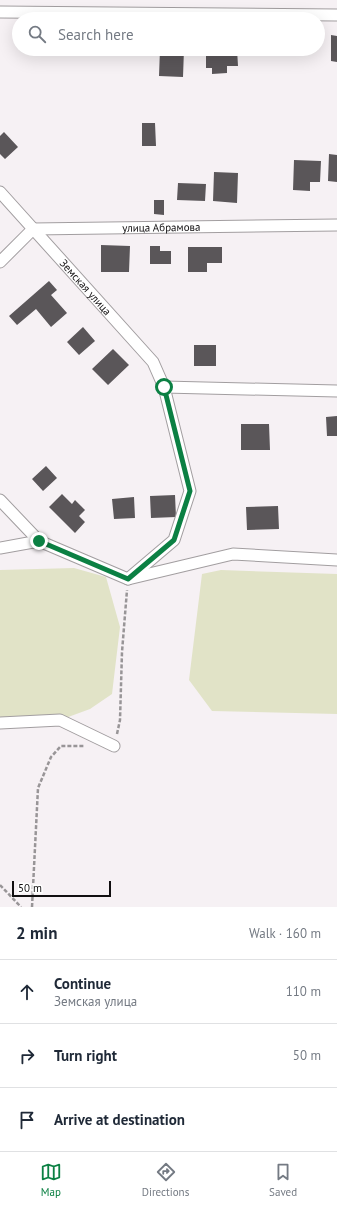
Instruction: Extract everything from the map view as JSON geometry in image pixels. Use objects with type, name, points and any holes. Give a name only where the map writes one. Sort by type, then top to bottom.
[{"type":"street","points":[[0,12],[12,12]]},
{"type":"street","points":[[325,15],[337,15]]},
{"type":"street","name":"Земская улица","points":[[0,192],[153,362],[164,387],[190,491],[174,540],[128,579]]},
{"type":"street","name":"улица Абрамова","points":[[33,229],[337,225]]},
{"type":"street","points":[[0,262],[33,229]]},
{"type":"street","points":[[164,387],[337,391]]},
{"type":"street","points":[[0,500],[39,541],[128,579],[233,554],[337,560]]},
{"type":"street","points":[[0,548],[39,541]]},
{"type":"street","points":[[0,723],[60,720],[114,746]]},
{"type":"path","points":[[0,885],[21,907]]},
{"type":"green space","points":[[74,568],[106,577],[120,627],[112,694],[90,709],[60,720],[0,723],[0,570]]},
{"type":"green space","points":[[221,570],[337,574],[337,714],[212,711],[189,680],[202,574]]},
{"type":"building","points":[[331,35],[337,36],[337,62],[331,61]]},
{"type":"building","points":[[160,56],[184,56],[183,77],[159,76]]},
{"type":"building","points":[[206,56],[237,56],[238,66],[227,66],[227,73],[212,74],[212,68],[206,68]]},
{"type":"building","points":[[142,123],[155,123],[156,146],[142,146]]},
{"type":"building","points":[[4,132],[18,147],[5,159],[0,154],[0,136]]},
{"type":"building","points":[[329,154],[337,155],[337,182],[328,181]]},
{"type":"building","points":[[294,160],[321,161],[320,182],[310,182],[310,191],[293,190]]},
{"type":"building","points":[[214,172],[238,173],[237,203],[213,201]]},
{"type":"building","points":[[178,183],[206,184],[205,201],[177,200]]},
{"type":"building","points":[[154,200],[164,200],[164,215],[154,214]]},
{"type":"building","points":[[101,245],[130,246],[129,272],[101,272]]},
{"type":"building","points":[[150,246],[160,246],[160,251],[171,251],[171,264],[150,264]]},
{"type":"building","points":[[188,247],[222,247],[222,263],[207,263],[207,272],[188,272]]},
{"type":"building","points":[[49,281],[57,290],[51,295],[67,313],[51,327],[36,309],[17,325],[9,316]]},
{"type":"building","points":[[83,327],[95,341],[79,355],[67,342]]},
{"type":"building","points":[[194,345],[216,345],[216,366],[194,366]]},
{"type":"building","points":[[113,349],[129,365],[108,385],[92,369]]},
{"type":"building","points":[[337,416],[337,436],[327,436],[326,417]]},
{"type":"building","points":[[241,424],[269,424],[270,450],[241,450]]},
{"type":"building","points":[[46,466],[57,478],[43,491],[32,479]]},
{"type":"building","points":[[62,494],[72,504],[75,500],[85,510],[79,516],[85,522],[75,533],[49,507]]},
{"type":"building","points":[[175,495],[176,517],[151,518],[150,496]]},
{"type":"building","points":[[134,497],[135,518],[114,519],[112,499]]},
{"type":"building","points":[[278,506],[279,529],[247,530],[246,507]]},
{"type":"route","points":[[39,541],[128,579],[174,540],[190,491],[164,387]]}]
